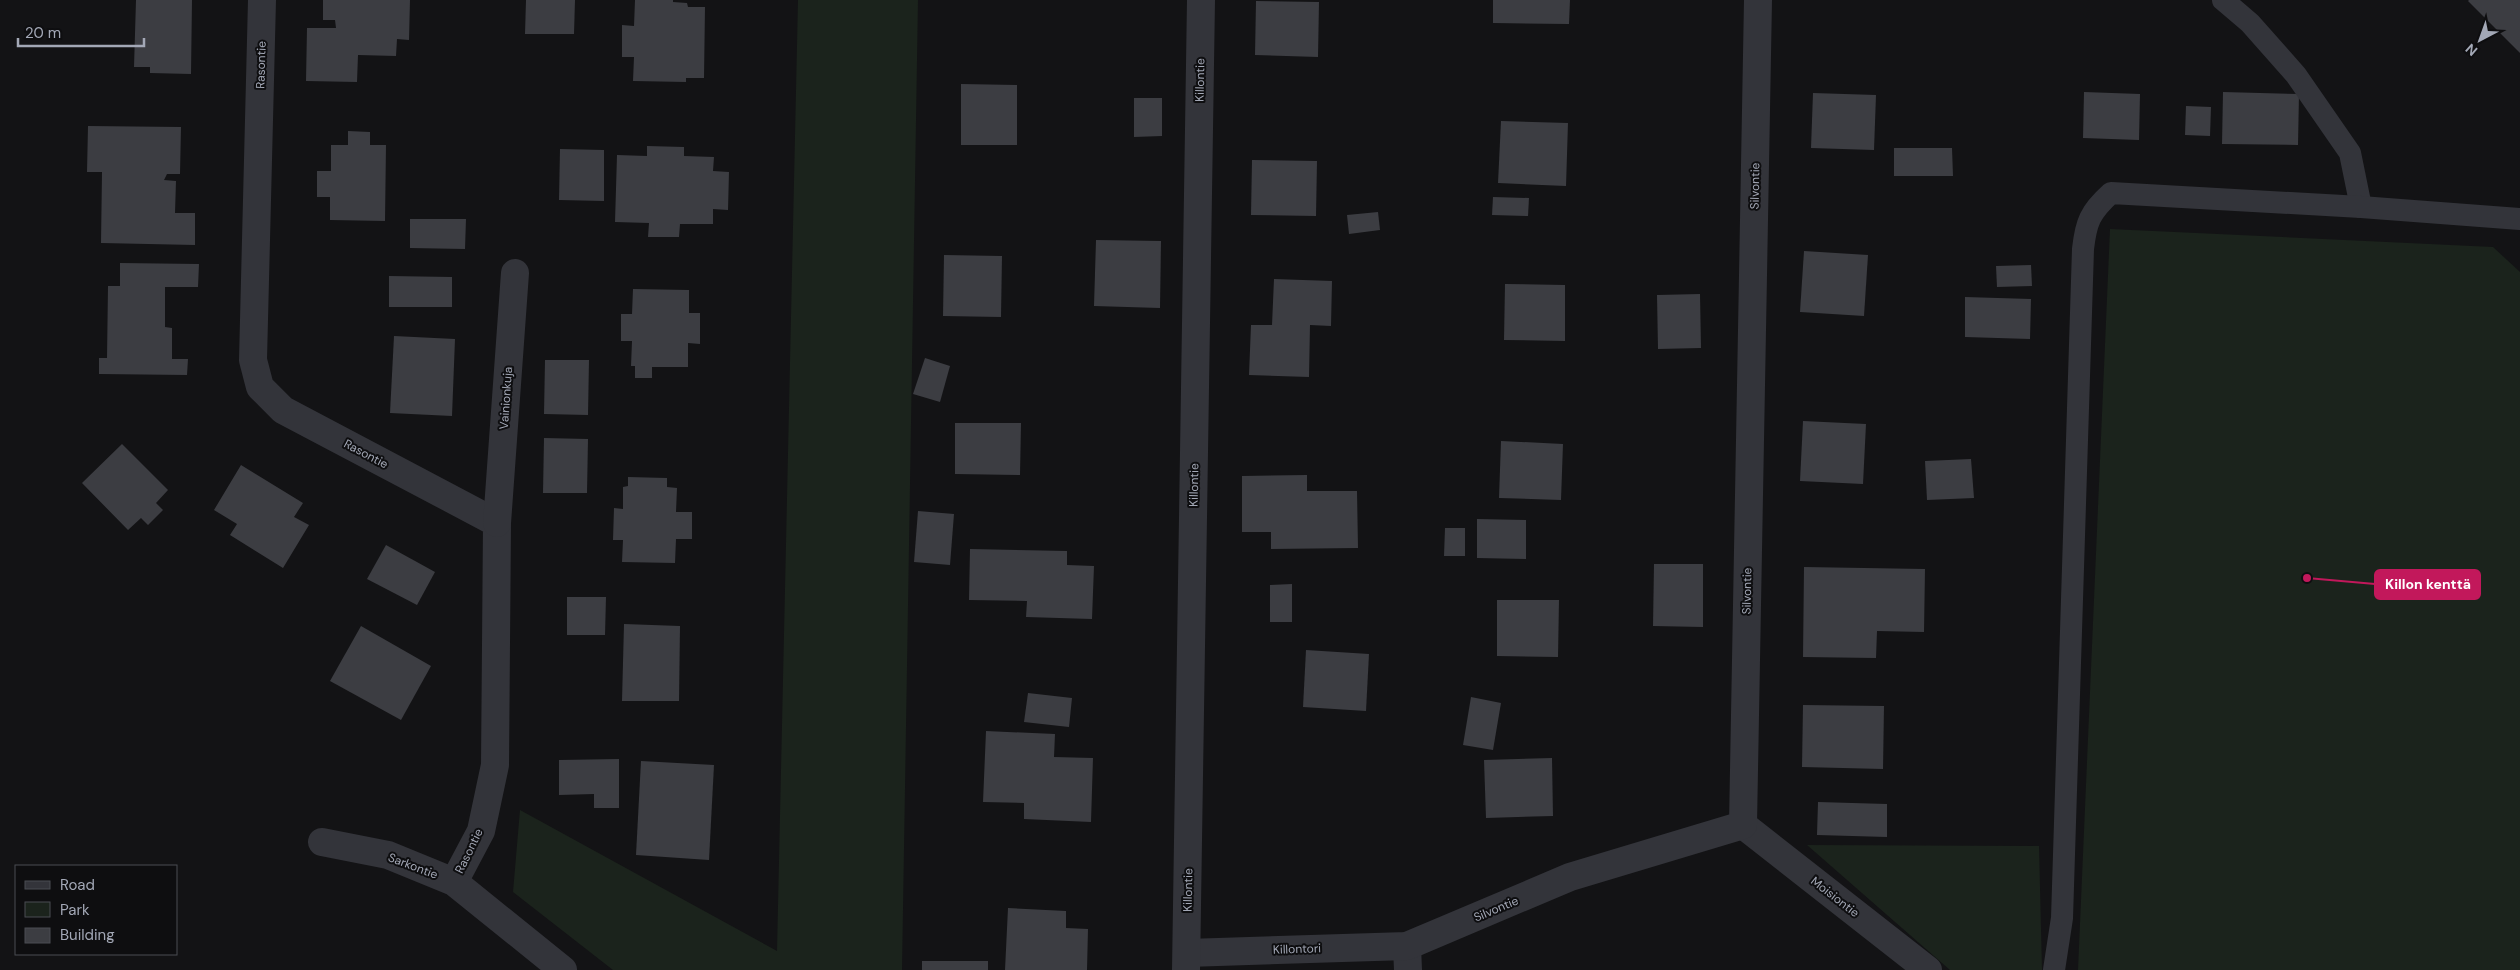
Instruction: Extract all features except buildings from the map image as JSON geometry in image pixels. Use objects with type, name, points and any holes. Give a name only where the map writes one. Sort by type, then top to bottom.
[{"type":"street","name":"Rasontie","points":[[262,0],[253,360],[260,387],[283,410],[497,524],[495,766],[481,831],[454,882]]},
{"type":"street","name":"Killontie","points":[[1186,961],[1201,0]]},
{"type":"street","name":"Silvontie","points":[[1408,958],[1570,877],[1743,825],[1758,0]]},
{"type":"street","name":"Vainionkuja","points":[[497,524],[515,273]]},
{"type":"street","name":"Moisiontie","points":[[1743,825],[1928,970]]},
{"type":"street","name":"Sarkontie","points":[[322,842],[388,855],[454,882],[562,970]]},
{"type":"street","name":"Killontori","points":[[1186,961],[1408,958]]},
{"type":"lane","points":[[2223,0],[2250,23],[2296,75],[2350,153],[2361,207]]},
{"type":"lane","points":[[2054,970],[2062,918],[2083,249],[2085,229],[2094,208],[2111,193],[2361,207],[2520,219]]},
{"type":"green space","points":[[798,0],[918,0],[902,970],[613,970],[513,892],[520,810],[777,951]]},
{"type":"green space","points":[[2110,229],[2493,247],[2520,272],[2520,970],[2078,970]]},
{"type":"green space","points":[[1807,845],[2039,846],[2042,970],[1950,970]]},
{"type":"place","name":"Killon kenttä","points":[[2307,578]]}]
